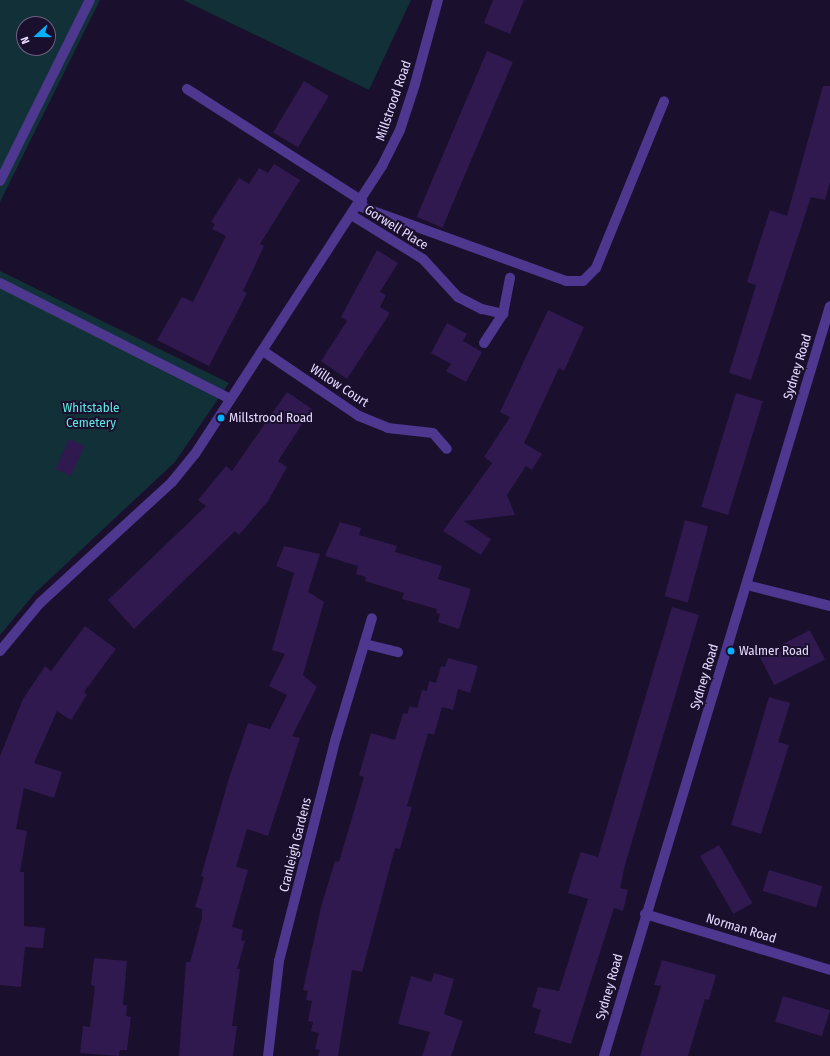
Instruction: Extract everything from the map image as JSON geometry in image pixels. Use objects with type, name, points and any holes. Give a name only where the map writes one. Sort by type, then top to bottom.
[{"type":"street","points":[[0,181],[90,0]]},
{"type":"street","name":"Millstrood Road","points":[[0,651],[40,602],[172,482],[263,352],[361,204],[400,130],[438,0]]},
{"type":"street","points":[[187,89],[361,204],[566,281],[583,280],[596,268],[664,101]]},
{"type":"street","name":"Gorwell Place","points":[[353,216],[423,259],[458,297],[482,309],[503,314]]},
{"type":"street","points":[[484,343],[503,314],[510,278]]},
{"type":"street","points":[[0,283],[231,399]]},
{"type":"street","name":"Sydney Road","points":[[604,1056],[645,914],[747,585],[830,306]]},
{"type":"street","name":"Willow Court","points":[[263,352],[359,416],[388,428],[433,433],[447,450]]},
{"type":"street","points":[[747,585],[830,606]]},
{"type":"street","name":"Cranleigh Gardens","points":[[268,1056],[279,961],[336,738],[372,618]]},
{"type":"street","points":[[365,644],[398,652]]},
{"type":"street","name":"Norman Road","points":[[645,914],[830,970]]},
{"type":"green space","points":[[0,0],[100,0],[0,202]]},
{"type":"green space","points":[[183,0],[411,0],[369,90]]},
{"type":"green space","name":"Whitstable Cemetery","points":[[0,271],[229,383],[175,462],[35,593],[0,635]]},
{"type":"building","points":[[493,0],[524,0],[510,34],[484,23]]},
{"type":"building","points":[[487,51],[513,62],[442,228],[417,217]]},
{"type":"building","points":[[304,81],[329,96],[298,147],[273,132]]},
{"type":"building","points":[[823,86],[830,86],[830,182],[825,200],[811,197],[751,380],[729,373],[756,285],[747,282],[770,210],[787,216]]},
{"type":"building","points":[[274,164],[300,180],[260,244],[264,246],[243,291],[247,293],[209,366],[157,340],[182,297],[193,302],[226,236],[212,229],[215,224],[211,222],[239,178],[249,184],[259,168],[268,173]]},
{"type":"building","points":[[377,250],[398,263],[380,292],[386,295],[380,307],[390,313],[347,379],[321,361],[347,321],[341,317]]},
{"type":"building","points":[[548,310],[584,327],[564,371],[559,368],[524,443],[542,454],[532,470],[526,466],[507,495],[515,515],[464,521],[491,539],[481,555],[443,531],[492,463],[484,457],[510,417],[500,412]]},
{"type":"building","points":[[447,323],[467,334],[463,341],[482,352],[466,382],[446,371],[451,364],[431,353]]},
{"type":"building","points":[[287,392],[312,409],[278,461],[287,467],[268,501],[239,535],[235,531],[134,629],[108,600],[206,506],[198,500],[226,466],[232,471]]},
{"type":"building","points":[[736,393],[763,401],[728,515],[701,507]]},
{"type":"building","points":[[69,439],[85,446],[71,476],[56,469]]},
{"type":"building","points":[[685,520],[708,526],[688,603],[665,596]]},
{"type":"building","points":[[340,522],[361,528],[359,535],[397,546],[395,552],[442,566],[438,579],[471,589],[459,629],[438,622],[440,614],[436,613],[437,609],[402,599],[404,593],[365,581],[366,577],[356,574],[358,566],[325,556]]},
{"type":"building","points":[[284,546],[320,554],[308,592],[324,602],[303,675],[317,687],[292,736],[300,738],[268,836],[247,829],[236,867],[248,870],[232,927],[243,930],[241,940],[245,941],[237,969],[240,969],[232,1026],[237,1026],[233,1056],[179,1056],[186,962],[190,962],[202,918],[202,909],[195,907],[204,877],[201,876],[229,778],[248,723],[270,729],[287,695],[269,686],[285,654],[272,650],[294,573],[276,566]]},
{"type":"building","points":[[672,607],[699,615],[625,865],[620,888],[628,890],[623,911],[614,908],[571,1044],[534,1033],[541,1010],[532,1007],[538,987],[559,991],[588,899],[568,893],[573,875],[581,852],[598,857]]},
{"type":"building","points":[[85,626],[116,649],[84,692],[87,695],[71,720],[57,711],[34,763],[62,772],[54,798],[24,788],[16,829],[27,831],[20,872],[24,872],[24,926],[45,928],[43,948],[25,947],[21,987],[0,985],[0,756],[23,699],[45,666],[51,671]]},
{"type":"building","points":[[810,630],[825,659],[774,685],[759,656]]},
{"type":"building","points":[[448,658],[478,666],[470,693],[458,689],[453,710],[442,707],[434,735],[428,733],[407,806],[412,807],[400,849],[395,848],[362,972],[352,970],[338,1056],[318,1056],[320,1050],[315,1049],[319,1033],[311,1031],[313,1022],[308,1021],[312,1001],[306,1000],[308,991],[303,990],[321,907],[335,861],[339,862],[364,777],[359,775],[371,733],[395,740],[403,713],[407,714],[410,706],[417,708],[422,690],[427,691],[429,681],[436,683],[441,666],[445,667]]},
{"type":"building","points":[[769,697],[790,703],[778,742],[789,745],[761,834],[731,825]]},
{"type":"building","points":[[719,845],[752,903],[733,914],[700,856]]},
{"type":"building","points":[[769,870],[823,886],[816,907],[763,891]]},
{"type":"building","points":[[94,958],[127,961],[123,1005],[127,1005],[126,1016],[131,1017],[127,1050],[120,1050],[119,1056],[80,1053],[83,1026],[90,1027],[95,986],[91,985]]},
{"type":"building","points":[[662,960],[716,975],[709,1000],[705,999],[688,1056],[640,1056],[661,986],[654,985]]},
{"type":"building","points":[[434,973],[454,979],[444,1014],[463,1021],[451,1056],[422,1056],[430,1032],[398,1024],[411,976],[431,982]]},
{"type":"building","points":[[783,996],[830,1010],[822,1036],[775,1022]]},
{"type":"place","name":"Millstrood Road","points":[[221,418]]},
{"type":"place","name":"Walmer Road","points":[[731,651]]}]
